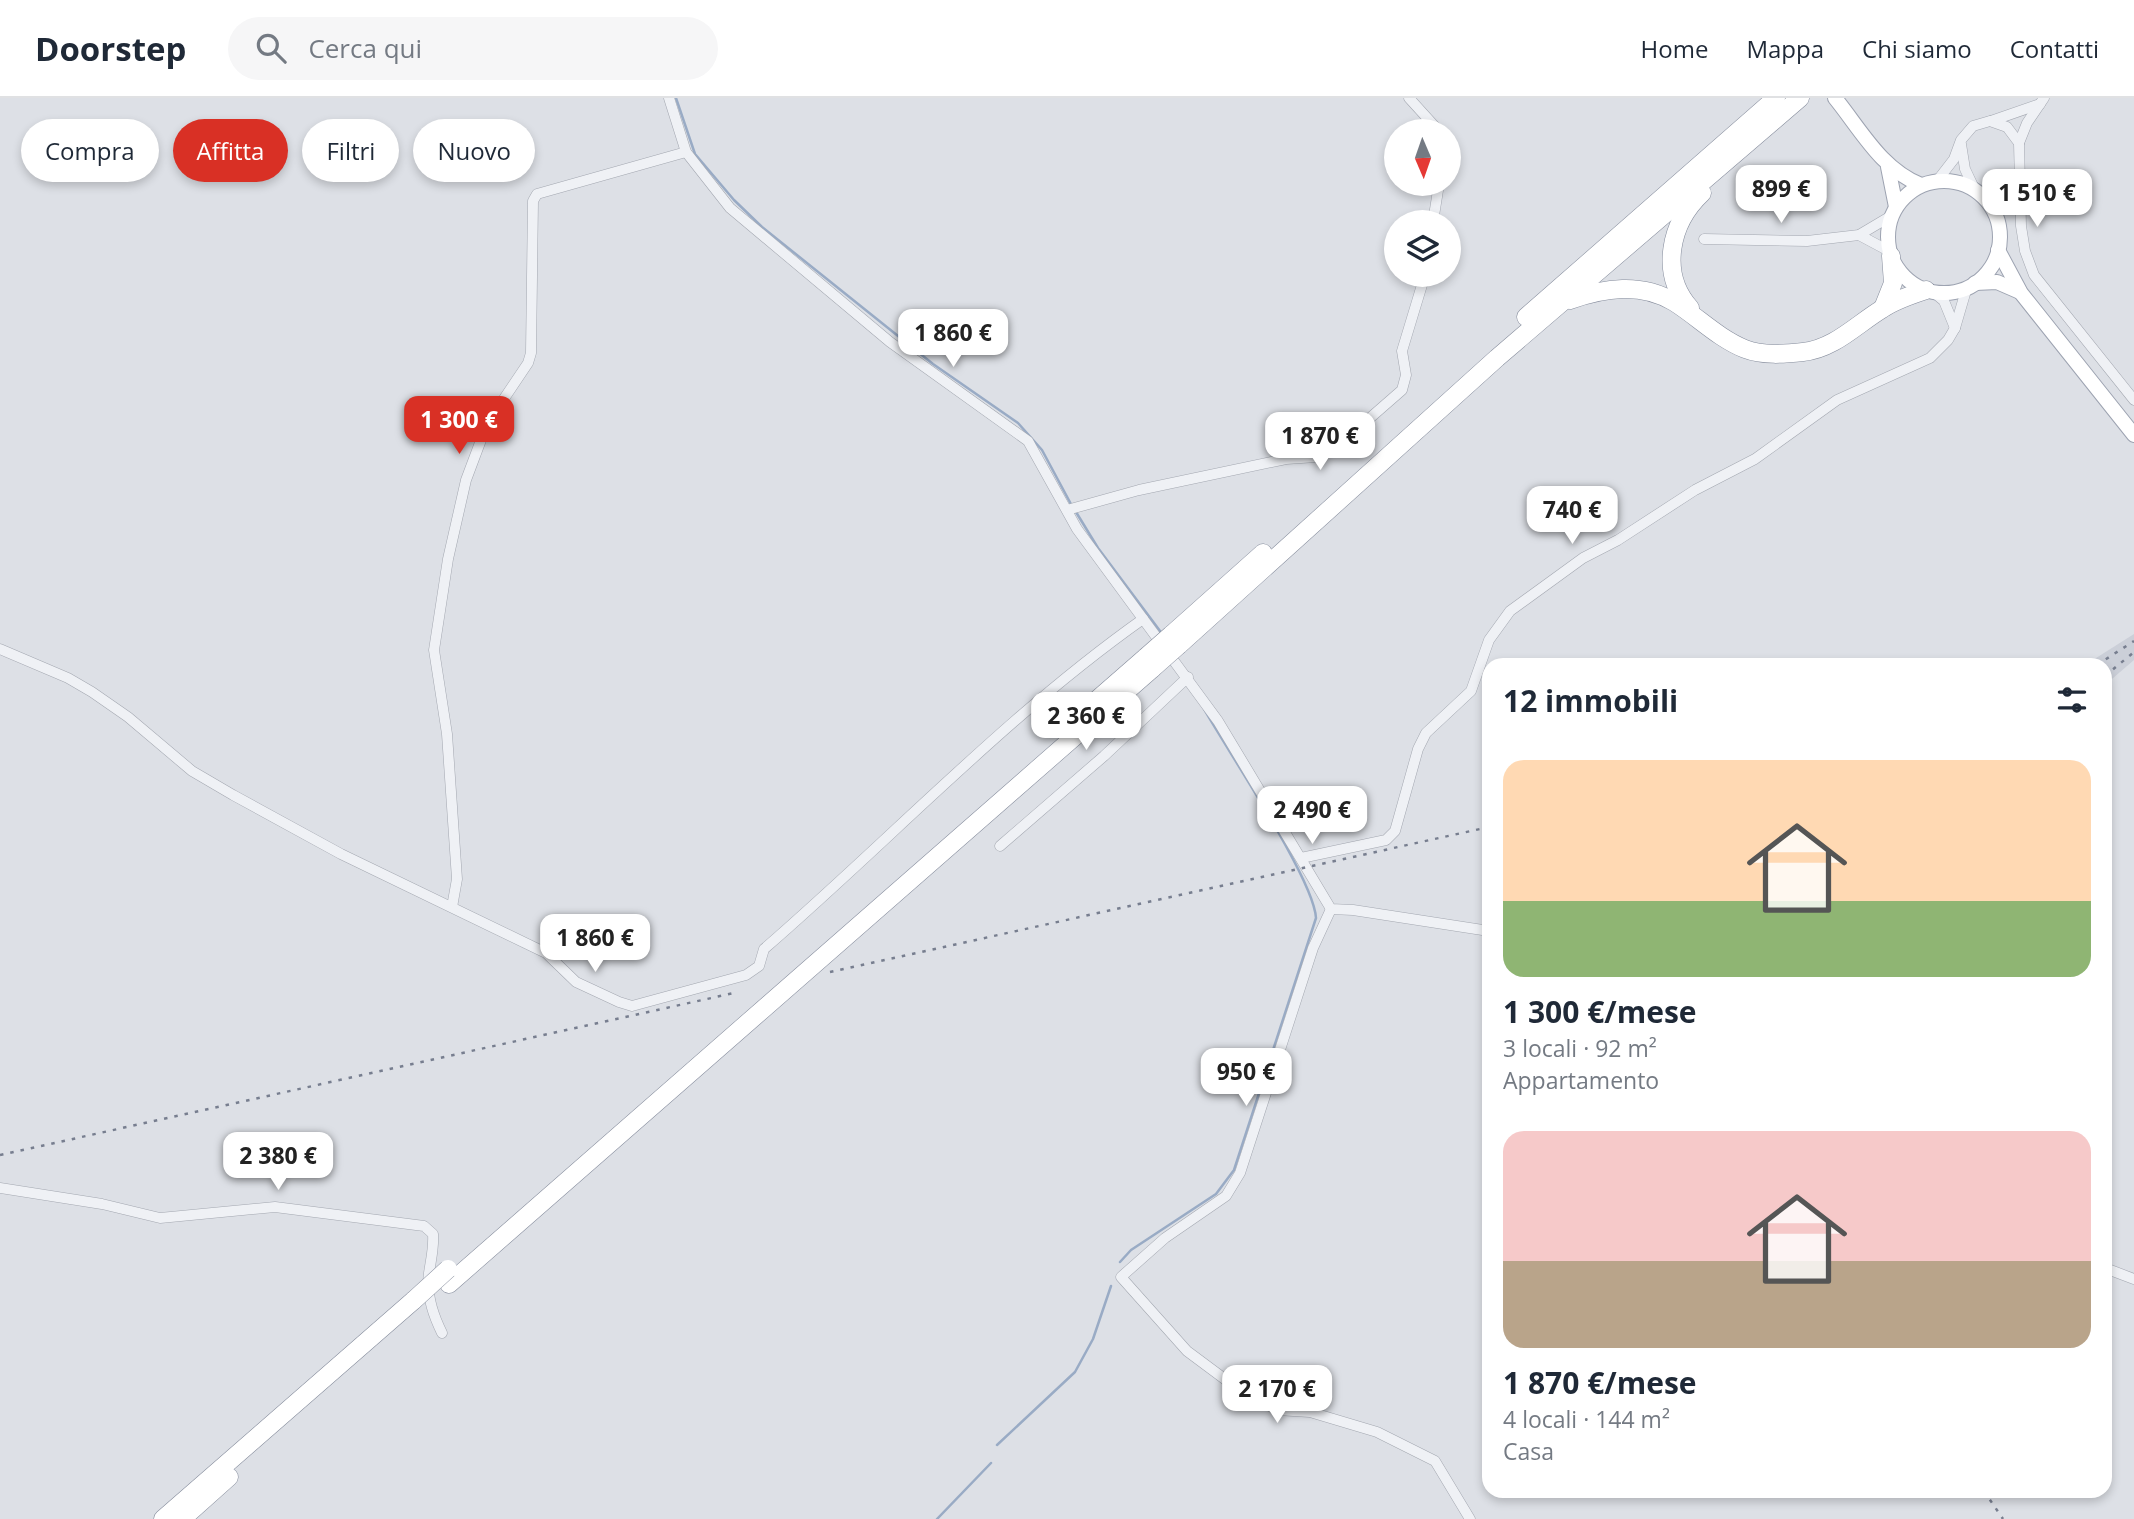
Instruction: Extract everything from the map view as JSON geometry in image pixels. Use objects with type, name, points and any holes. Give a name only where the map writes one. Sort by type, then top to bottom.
[{"type":"highway","points":[[1175,640],[1580,269],[1776,98]]},
{"type":"highway","points":[[182,1519],[449,1277],[1560,303],[1800,98]]},
{"type":"highway","points":[[1704,324],[1682,300],[1673,276],[1673,241],[1676,229],[1690,205],[1722,175],[1743,146]]},
{"type":"highway","points":[[1883,308],[1893,283],[1890,253]]},
{"type":"highway","points":[[1560,303],[1606,289],[1631,288],[1673,301],[1747,350],[1772,354],[1807,352],[1832,344],[1883,308],[1929,291]]},
{"type":"highway","points":[[163,1519],[415,1307]]},
{"type":"main road","points":[[1835,98],[1888,166],[1901,177],[1921,185]]},
{"type":"main road","points":[[1888,166],[1894,212]]},
{"type":"main road","points":[[1971,285],[1993,263],[1998,250],[1998,223],[1985,199],[1963,184],[1937,181],[1921,185],[1906,194],[1894,212],[1887,240],[1890,253],[1901,273],[1929,291],[1947,292],[1971,285],[1997,282],[2021,293]]},
{"type":"main road","points":[[1998,250],[2006,270],[2021,293],[2134,435]]},
{"type":"street","points":[[669,98],[686,152],[730,208],[890,342],[1028,440],[1077,529],[1188,677],[1331,909]]},
{"type":"street","points":[[1409,98],[1428,119]]},
{"type":"street","points":[[1937,181],[1954,159],[1961,140],[1973,125],[2042,101]]},
{"type":"street","points":[[2042,101],[2019,143],[2021,226],[2025,251],[2034,275],[2134,400]]},
{"type":"street","points":[[1990,121],[2007,127],[2019,143]]},
{"type":"street","points":[[1961,140],[1965,169],[1975,190]]},
{"type":"street","points":[[452,907],[457,879],[447,734],[434,650],[448,559],[466,481],[487,424],[528,363],[531,353],[533,201],[537,194],[686,152]]},
{"type":"street","points":[[1704,239],[1807,241],[1859,235],[1894,212]]},
{"type":"street","points":[[1859,235],[1890,253]]},
{"type":"street","points":[[1483,658],[1497,625],[1517,605],[1583,558],[1618,540],[1695,490],[1755,459],[1837,400],[1930,358],[1948,340],[1955,328],[1971,285]]},
{"type":"street","points":[[1067,510],[1078,505],[1286,458],[1316,457],[1339,445],[1402,390],[1406,374],[1402,351],[1421,287]]},
{"type":"street","points":[[1929,291],[1944,301],[1955,328]]},
{"type":"street","points":[[0,649],[68,678],[92,692],[128,717],[192,771],[233,795],[341,854],[546,953],[576,982],[632,1006],[747,975],[759,966],[764,949],[926,801],[1041,699],[1143,619]]},
{"type":"street","points":[[1301,858],[1386,840],[1395,831],[1418,749],[1426,733],[1471,691],[1482,660]]},
{"type":"street","points":[[1000,846],[1104,756],[1188,677]]},
{"type":"street","points":[[1331,909],[1482,930]]},
{"type":"street","points":[[1331,909],[1313,948],[1240,1173],[1226,1196],[1165,1238],[1121,1277],[1187,1351],[1238,1390],[1277,1410],[1310,1412],[1377,1432],[1434,1461],[1470,1519]]},
{"type":"street","points":[[0,1188],[102,1204],[160,1218],[275,1207],[424,1226],[433,1234],[434,1250],[428,1275],[432,1313],[442,1333]]},
{"type":"street","points":[[2112,1271],[2134,1279]]},
{"type":"shaded area","points":[[2134,634],[2134,660],[2112,679],[2112,658],[2096,658]]},
{"type":"waterway","points":[[676,98],[695,154],[734,200],[762,227],[933,364],[1018,423],[1042,450],[1072,506]]},
{"type":"waterway","points":[[1076,512],[1098,548],[1163,635]]},
{"type":"waterway","points":[[1120,1262],[1131,1250],[1216,1194],[1234,1170],[1316,918],[1312,900],[1286,846],[1204,709]]},
{"type":"waterway","points":[[997,1445],[1075,1372],[1093,1339],[1111,1286]]},
{"type":"waterway","points":[[937,1519],[991,1463]]},
{"type":"railway","points":[[2108,658],[2134,641]]},
{"type":"railway","points":[[2112,670],[2134,652]]},
{"type":"railway","points":[[830,972],[1482,829]]},
{"type":"railway","points":[[0,1155],[734,993]]},
{"type":"railway","points":[[1989,1498],[2003,1519]]}]
